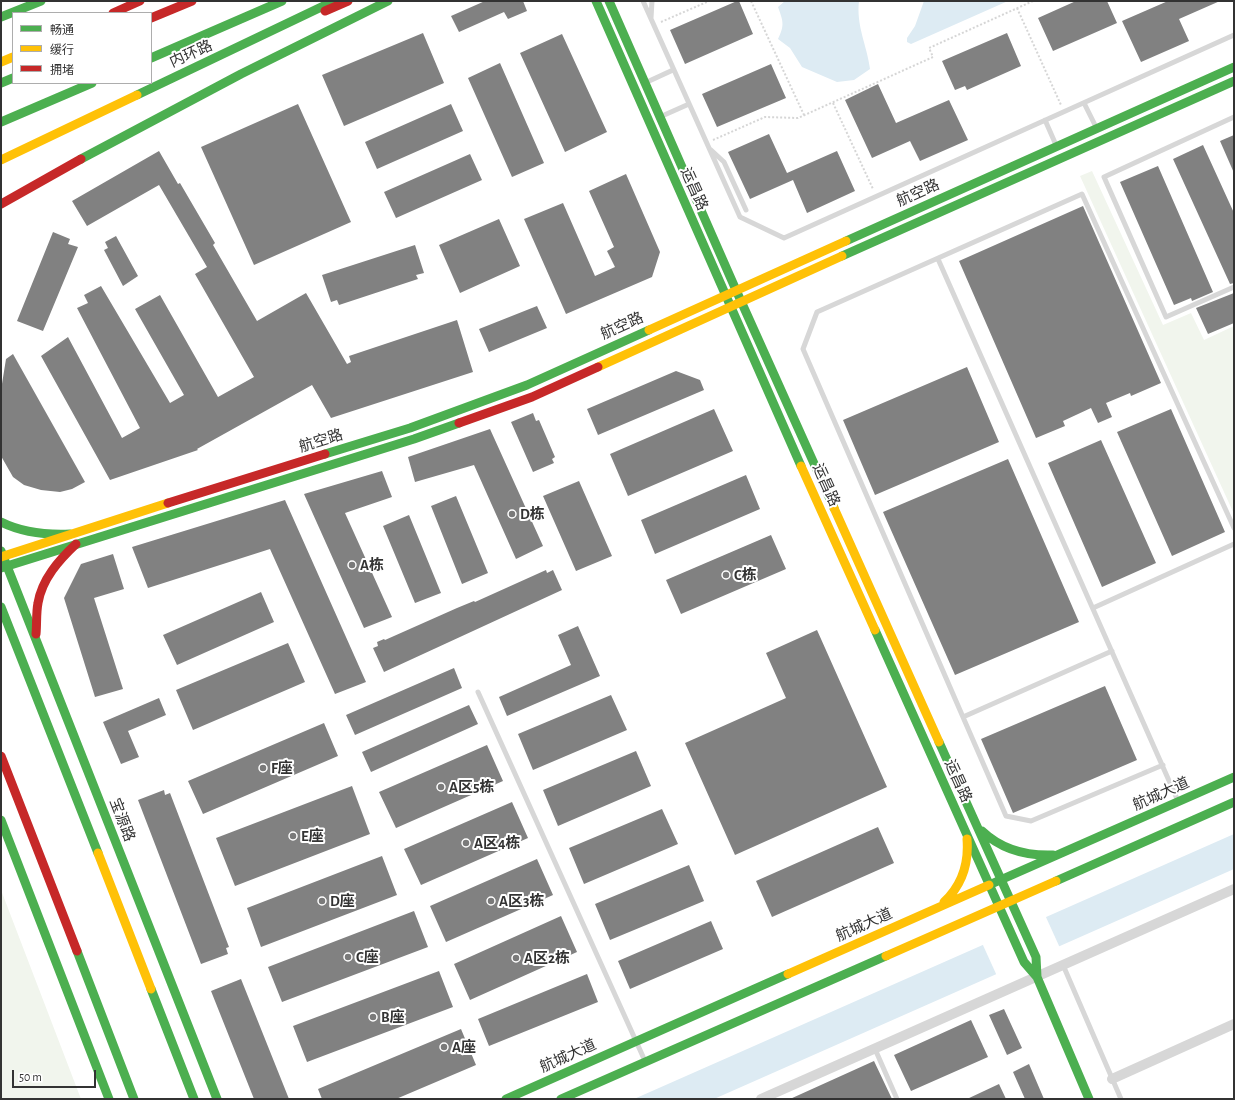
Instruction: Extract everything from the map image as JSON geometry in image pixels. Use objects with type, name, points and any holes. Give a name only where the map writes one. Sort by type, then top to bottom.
[{"type":"main road","points":[[1,16],[41,1]]},
{"type":"main road","points":[[115,12],[140,1]]},
{"type":"main road","points":[[152,18],[192,1]]},
{"type":"main road","points":[[152,58],[282,1]]},
{"type":"main road","points":[[1,160],[334,1]]},
{"type":"main road","name":"内环路","points":[[1,152],[348,1]]},
{"type":"main road","points":[[1,204],[233,77],[388,1]]},
{"type":"main road","name":"运昌路","points":[[596,1],[725,295],[1024,962],[1037,977],[1090,1099]]},
{"type":"main road","name":"运昌路","points":[[609,1],[646,82],[736,290],[1036,957],[1037,977]]},
{"type":"main road","points":[[1,62],[12,57]]},
{"type":"main road","name":"航空路","points":[[2,555],[410,428],[527,385],[1234,66]]},
{"type":"main road","points":[[1,83],[12,78]]},
{"type":"main road","name":"航空路","points":[[4,567],[414,439],[532,397],[730,306],[1234,81]]},
{"type":"main road","points":[[1,122],[90,84]]},
{"type":"main road","points":[[1,213],[43,180]]},
{"type":"main road","points":[[1,522],[19,530],[34,533],[51,535],[70,534]]},
{"type":"main road","points":[[36,640],[38,602],[44,584],[51,570],[76,544]]},
{"type":"main road","name":"宝源路","points":[[2,555],[4,567],[36,640],[217,1099]]},
{"type":"main road","points":[[1,607],[194,1099]]},
{"type":"main road","points":[[1,756],[134,1099]]},
{"type":"main road","name":"航城大道","points":[[506,1099],[1234,777]]},
{"type":"main road","points":[[561,1099],[1234,802]]},
{"type":"main road","points":[[1,820],[109,1099]]},
{"type":"main road","points":[[978,827],[987,837],[999,845],[1011,850],[1044,856],[1060,854]]},
{"type":"main road","points":[[938,908],[951,896],[960,883],[965,869],[967,842],[965,829]]},
{"type":"street","points":[[760,1099],[1234,889]]},
{"type":"street","points":[[1112,1079],[1234,1024]]},
{"type":"lane","points":[[643,1],[740,217],[784,238],[1234,35]]},
{"type":"lane","points":[[651,19],[652,1]]},
{"type":"lane","points":[[634,87],[673,70]]},
{"type":"lane","points":[[1084,103],[1096,128]]},
{"type":"lane","points":[[650,122],[689,104]]},
{"type":"lane","points":[[1234,118],[1104,177],[1166,317],[1234,287]]},
{"type":"lane","points":[[1045,120],[1056,146]]},
{"type":"lane","points":[[707,145],[724,162],[746,210]]},
{"type":"lane","points":[[1163,765],[1031,822],[1006,816],[802,349],[817,312],[1082,194],[1234,528]]},
{"type":"lane","points":[[938,259],[1179,802]]},
{"type":"lane","points":[[1093,608],[1234,544]]},
{"type":"lane","points":[[963,717],[1112,651]]},
{"type":"lane","points":[[478,692],[645,1062]]},
{"type":"lane","points":[[1063,965],[1121,1099]]},
{"type":"lane","points":[[875,1049],[897,1099]]},
{"type":"path","points":[[654,26],[710,1]]},
{"type":"path","points":[[751,1],[804,115]]},
{"type":"path","points":[[707,145],[764,117],[798,118],[833,103],[933,57],[929,48],[1033,1]]},
{"type":"path","points":[[1017,8],[1064,112]]},
{"type":"path","points":[[833,103],[876,196]]},
{"type":"shaded area","points":[[785,1],[859,1],[858,10],[860,27],[870,69],[854,80],[837,82],[802,67],[790,48],[778,39],[782,30],[782,23],[778,7]]},
{"type":"shaded area","points":[[924,1],[1008,1],[911,44],[907,42],[907,38],[915,26]]},
{"type":"shaded area","points":[[1092,171],[1163,325],[1191,313],[1204,340],[1234,326],[1234,514],[1080,176]]},
{"type":"shaded area","points":[[1234,834],[1234,869],[714,1099],[634,1099]]},
{"type":"shaded area","points":[[1,890],[81,1099],[1,1099]]},
{"type":"pier","points":[[1045,915],[1060,948],[997,976],[982,943]]},
{"type":"building","points":[[485,1],[523,1],[527,11],[508,19],[504,12],[459,32],[451,16]]},
{"type":"building","points":[[739,1],[753,34],[685,64],[670,30]]},
{"type":"building","points":[[1076,1],[1107,1],[1117,23],[1053,51],[1038,18]]},
{"type":"building","points":[[1168,1],[1220,1],[1179,19],[1189,41],[1141,62],[1122,21]]},
{"type":"building","points":[[423,33],[444,83],[344,126],[322,75]]},
{"type":"building","points":[[1007,33],[1021,66],[967,90],[965,86],[955,90],[942,61]]},
{"type":"building","points":[[562,34],[607,132],[565,152],[520,53]]},
{"type":"building","points":[[500,63],[544,163],[512,177],[468,78]]},
{"type":"building","points":[[771,64],[786,98],[717,127],[702,94]]},
{"type":"building","points":[[878,84],[896,123],[949,100],[968,140],[920,161],[910,141],[872,158],[845,100]]},
{"type":"building","points":[[298,104],[351,222],[254,265],[201,147]]},
{"type":"building","points":[[451,104],[463,131],[377,169],[365,142]]},
{"type":"building","points":[[769,134],[787,173],[837,151],[855,191],[807,213],[793,180],[750,199],[728,152]]},
{"type":"building","points":[[1234,135],[1234,173],[1220,141]]},
{"type":"building","points":[[1203,145],[1234,213],[1234,283],[1230,284],[1173,159]]},
{"type":"building","points":[[159,151],[178,184],[180,183],[215,243],[213,245],[257,321],[306,293],[347,364],[351,362],[349,356],[457,320],[473,372],[331,418],[312,385],[197,449],[198,450],[110,480],[41,356],[68,337],[122,438],[140,428],[77,308],[88,303],[84,295],[101,286],[170,403],[184,395],[135,309],[160,295],[218,397],[254,377],[195,274],[207,267],[159,185],[87,226],[72,201]]},
{"type":"building","points":[[470,154],[482,180],[396,218],[384,192]]},
{"type":"building","points":[[1158,166],[1213,292],[1192,301],[1191,298],[1174,305],[1120,182]]},
{"type":"building","points":[[626,174],[660,252],[652,277],[566,314],[524,219],[563,203],[595,276],[615,267],[607,251],[614,247],[589,191]]},
{"type":"building","points":[[1083,206],[1161,383],[1131,396],[1130,393],[1106,403],[1112,417],[1098,423],[1091,408],[1063,421],[1065,426],[1036,438],[959,261]]},
{"type":"building","points":[[499,219],[520,266],[460,293],[439,245]]},
{"type":"building","points":[[53,232],[70,239],[68,244],[78,247],[43,331],[17,321]]},
{"type":"building","points":[[116,236],[138,276],[123,286],[104,250],[108,248],[105,242]]},
{"type":"building","points":[[415,245],[424,273],[416,275],[418,279],[339,305],[337,300],[331,302],[322,275]]},
{"type":"building","points":[[1234,293],[1234,323],[1208,334],[1196,308]]},
{"type":"building","points":[[537,306],[547,328],[489,352],[479,329]]},
{"type":"building","points":[[13,354],[85,482],[72,489],[60,492],[41,490],[24,485],[13,477],[1,456],[1,390],[6,359]]},
{"type":"building","points":[[967,367],[999,442],[875,495],[843,420]]},
{"type":"building","points":[[676,371],[700,380],[704,390],[598,435],[587,409]]},
{"type":"building","points":[[714,409],[733,451],[628,496],[610,454]]},
{"type":"building","points":[[1171,409],[1225,532],[1172,556],[1117,432]]},
{"type":"building","points":[[533,413],[536,421],[539,420],[555,457],[552,459],[554,463],[533,472],[511,422]]},
{"type":"building","name":"D栋","points":[[490,429],[543,546],[516,559],[474,465],[415,482],[408,457]]},
{"type":"building","points":[[1101,440],[1156,563],[1102,587],[1048,463]]},
{"type":"building","points":[[1008,459],[1079,622],[955,675],[883,512]]},
{"type":"building","name":"A栋","points":[[382,471],[392,497],[345,513],[392,617],[364,628],[304,494]]},
{"type":"building","points":[[746,475],[760,509],[655,554],[641,520]]},
{"type":"building","name":"D栋","points":[[579,481],[612,556],[576,571],[543,496]]},
{"type":"building","points":[[456,496],[488,573],[462,584],[431,506]]},
{"type":"building","points":[[285,500],[366,682],[335,694],[270,549],[148,588],[132,547]]},
{"type":"building","points":[[409,515],[441,593],[415,603],[383,526]]},
{"type":"building","name":"C栋","points":[[771,535],[786,569],[681,614],[666,580]]},
{"type":"building","points":[[113,554],[124,589],[94,598],[123,689],[95,697],[64,598],[81,564]]},
{"type":"building","points":[[546,570],[547,573],[553,570],[562,590],[384,672],[373,648],[378,646],[377,642],[384,639],[385,640],[474,601],[475,602]]},
{"type":"building","points":[[261,592],[274,622],[177,665],[163,635]]},
{"type":"building","points":[[578,626],[600,676],[507,716],[499,697],[571,665],[558,635]]},
{"type":"building","points":[[817,630],[887,787],[735,855],[685,743],[786,698],[766,653]]},
{"type":"building","points":[[288,643],[305,682],[193,730],[176,690]]},
{"type":"building","points":[[454,668],[462,688],[355,735],[346,715]]},
{"type":"building","points":[[1105,686],[1137,760],[1013,813],[981,739]]},
{"type":"building","points":[[611,695],[627,730],[533,770],[518,734]]},
{"type":"building","points":[[159,698],[166,715],[128,731],[139,757],[121,764],[103,722]]},
{"type":"building","points":[[469,705],[478,724],[371,772],[362,752]]},
{"type":"building","name":"F座","points":[[324,723],[338,756],[203,814],[188,781]]},
{"type":"building","name":"A区5栋","points":[[487,745],[503,781],[396,828],[379,792]]},
{"type":"building","points":[[636,751],[651,786],[558,826],[543,790]]},
{"type":"building","name":"E座","points":[[352,786],[370,834],[235,886],[216,838]]},
{"type":"building","points":[[164,790],[165,795],[170,793],[229,947],[226,948],[228,954],[201,964],[138,800]]},
{"type":"building","name":"A区4栋","points":[[512,802],[528,838],[421,885],[404,849]]},
{"type":"building","points":[[662,809],[678,844],[584,884],[569,848]]},
{"type":"building","points":[[878,827],[894,863],[772,917],[756,881]]},
{"type":"building","name":"D座","points":[[382,856],[397,895],[261,947],[247,908]]},
{"type":"building","name":"A区3栋","points":[[537,859],[553,895],[446,942],[430,906]]},
{"type":"building","points":[[689,865],[704,901],[610,940],[595,904]]},
{"type":"building","name":"C座","points":[[414,911],[428,947],[282,1002],[268,967]]},
{"type":"building","name":"A区2栋","points":[[561,916],[577,952],[470,1000],[454,964]]},
{"type":"building","points":[[711,921],[723,949],[630,989],[618,961]]},
{"type":"building","name":"B座","points":[[439,971],[453,1007],[307,1062],[293,1026]]},
{"type":"building","points":[[587,974],[598,1002],[489,1046],[478,1019]]},
{"type":"building","points":[[241,979],[289,1099],[254,1099],[211,991]]},
{"type":"building","points":[[1004,1009],[1022,1048],[1007,1055],[989,1015]]},
{"type":"building","points":[[971,1020],[988,1057],[911,1091],[894,1055]]},
{"type":"building","name":"A座","points":[[461,1029],[476,1065],[396,1099],[322,1099],[318,1089]]},
{"type":"building","points":[[874,1061],[892,1099],[790,1099]]},
{"type":"building","points":[[1029,1064],[1044,1099],[1025,1099],[1013,1072]]},
{"type":"building","points":[[999,1084],[1006,1099],[967,1099]]},
{"type":"traffic: fast","points":[[14,12],[41,1]]},
{"type":"traffic: fast","points":[[152,58],[282,1]]},
{"type":"traffic: fast","points":[[137,95],[334,1]]},
{"type":"traffic: fast","points":[[81,159],[241,74],[388,1]]},
{"type":"traffic: fast","points":[[596,1],[801,466]]},
{"type":"traffic: fast","points":[[609,1],[834,508]]},
{"type":"traffic: fast","points":[[1,17],[12,13]]},
{"type":"traffic: fast","points":[[846,241],[1234,67]]},
{"type":"traffic: fast","points":[[1,83],[12,78]]},
{"type":"traffic: fast","points":[[842,256],[1234,81]]},
{"type":"traffic: fast","points":[[1,122],[90,84]]},
{"type":"traffic: fast","points":[[325,454],[410,428],[527,385],[649,330]]},
{"type":"traffic: fast","points":[[1,568],[414,439],[459,423]]},
{"type":"traffic: fast","points":[[1,522],[26,531],[52,534],[70,534]]},
{"type":"traffic: fast","points":[[1,551],[217,1099]]},
{"type":"traffic: fast","points":[[1,607],[98,853]]},
{"type":"traffic: fast","points":[[875,630],[1024,962],[1037,977]]},
{"type":"traffic: fast","points":[[939,742],[1036,957],[1037,977],[1089,1099]]},
{"type":"traffic: fast","points":[[989,885],[1234,777]]},
{"type":"traffic: fast","points":[[1056,881],[1234,802]]},
{"type":"traffic: fast","points":[[1,820],[109,1099]]},
{"type":"traffic: fast","points":[[982,831],[990,838],[1006,847],[1024,853],[1053,855]]},
{"type":"traffic: fast","points":[[77,951],[134,1099]]},
{"type":"traffic: fast","points":[[561,1099],[886,956]]},
{"type":"traffic: fast","points":[[506,1099],[788,974]]},
{"type":"traffic: fast","points":[[151,989],[194,1099]]},
{"type":"traffic: slow","points":[[1,62],[12,57]]},
{"type":"traffic: slow","points":[[1,160],[137,95]]},
{"type":"traffic: slow","points":[[649,330],[846,241]]},
{"type":"traffic: slow","points":[[598,367],[842,256]]},
{"type":"traffic: slow","points":[[801,466],[875,630]]},
{"type":"traffic: slow","points":[[1,557],[168,503]]},
{"type":"traffic: slow","points":[[834,508],[939,742]]},
{"type":"traffic: slow","points":[[944,902],[960,881],[963,874],[967,857],[967,839]]},
{"type":"traffic: slow","points":[[98,853],[151,989]]},
{"type":"traffic: slow","points":[[886,956],[1056,881]]},
{"type":"traffic: slow","points":[[788,974],[989,885]]},
{"type":"traffic: jam","points":[[115,12],[140,1]]},
{"type":"traffic: jam","points":[[152,18],[192,1]]},
{"type":"traffic: jam","points":[[325,11],[348,1]]},
{"type":"traffic: jam","points":[[1,204],[81,159]]},
{"type":"traffic: jam","points":[[459,423],[532,397],[598,367]]},
{"type":"traffic: jam","points":[[168,503],[325,454]]},
{"type":"traffic: jam","points":[[36,634],[37,607],[43,586],[52,570],[76,544]]},
{"type":"traffic: jam","points":[[1,756],[77,951]]},
{"type":"place","name":"D栋","points":[[512,514]]},
{"type":"place","name":"A栋","points":[[352,565]]},
{"type":"place","name":"C栋","points":[[726,575]]},
{"type":"place","name":"F座","points":[[263,768]]},
{"type":"place","name":"A区5栋","points":[[441,787]]},
{"type":"place","name":"E座","points":[[293,836]]},
{"type":"place","name":"A区4栋","points":[[466,843]]},
{"type":"place","name":"D座","points":[[322,901]]},
{"type":"place","name":"A区3栋","points":[[491,901]]},
{"type":"place","name":"C座","points":[[348,957]]},
{"type":"place","name":"A区2栋","points":[[516,958]]},
{"type":"place","name":"B座","points":[[373,1017]]},
{"type":"place","name":"A座","points":[[444,1047]]}]
